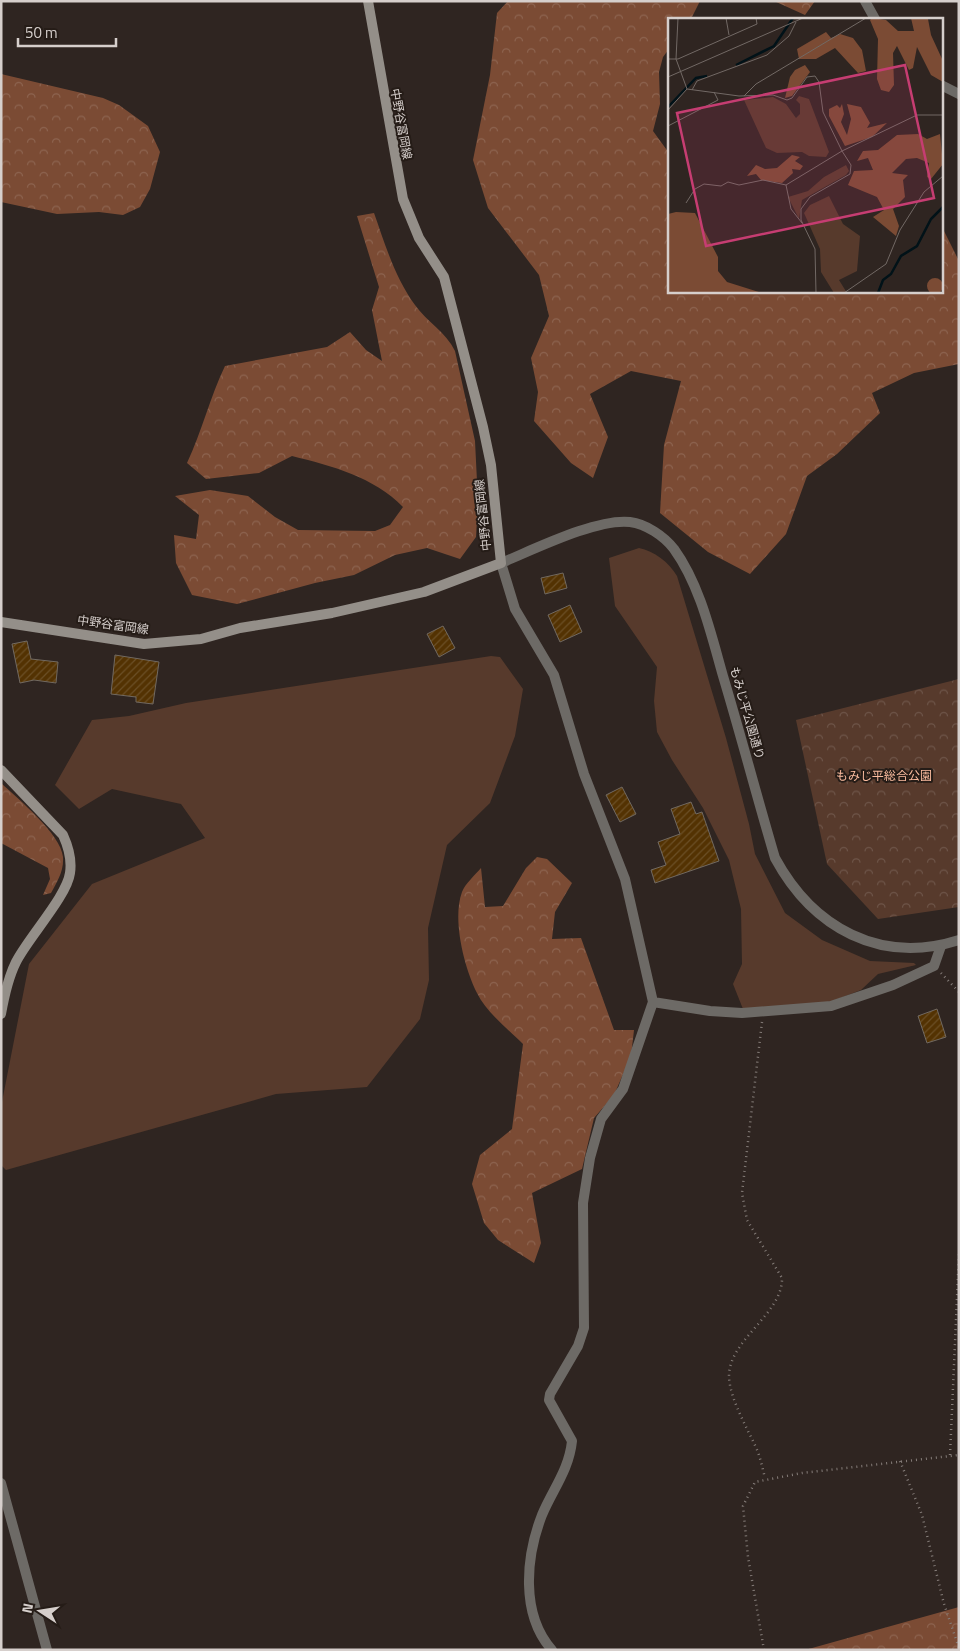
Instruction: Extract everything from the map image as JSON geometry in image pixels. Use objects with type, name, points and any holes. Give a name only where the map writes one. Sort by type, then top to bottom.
[{"type":"main road","name":"中野谷富岡線","points":[[1,622],[144,644],[201,640],[240,628],[332,613],[424,592],[501,563],[491,465],[483,427],[444,278],[419,238],[403,199],[368,1]]},
{"type":"main road","points":[[1,770],[63,835],[69,847],[70,874],[57,901],[15,963],[4,997],[1,1014]]},
{"type":"street","points":[[865,1],[874,18]]},
{"type":"street","points":[[942,86],[959,94]]},
{"type":"street","name":"もみじ平公園通り","points":[[501,563],[601,524],[630,522],[654,532],[672,548],[686,568],[698,598],[713,642],[775,858],[786,877],[830,923],[844,932],[882,945],[903,948],[923,949],[959,940]]},
{"type":"street","points":[[501,563],[515,608],[554,675],[584,774],[626,880],[653,1002],[623,1089],[601,1119],[590,1158],[583,1203],[584,1328],[578,1346],[550,1394],[549,1400],[572,1441],[566,1470],[543,1514],[535,1536],[530,1567],[529,1589],[538,1629],[552,1650]]},
{"type":"street","points":[[653,1002],[710,1011],[764,1011],[831,1006],[893,986],[934,966],[941,946]]},
{"type":"street","points":[[1,1483],[47,1650]]},
{"type":"path","points":[[934,966],[959,992]]},
{"type":"path","points":[[764,1011],[742,1193],[747,1220],[782,1278],[782,1288],[778,1300],[762,1316],[739,1348],[729,1376],[732,1391],[759,1455],[765,1478]]},
{"type":"path","points":[[950,1455],[959,1253]]},
{"type":"path","points":[[764,1650],[748,1557],[742,1506],[756,1482],[765,1478],[959,1455]]},
{"type":"path","points":[[900,1461],[922,1515],[944,1604],[959,1648]]},
{"type":"green space","points":[[508,1],[700,1],[692,18],[668,18],[668,50],[663,57],[659,72],[660,104],[653,131],[668,152],[668,292],[942,292],[942,227],[959,261],[959,364],[914,373],[872,393],[880,413],[837,454],[807,476],[786,534],[750,574],[708,552],[660,513],[664,445],[681,381],[631,371],[590,394],[608,437],[593,478],[571,463],[534,421],[538,392],[531,358],[549,316],[539,275],[488,208],[473,160],[490,75],[497,13]]},
{"type":"green space","points":[[774,1],[815,1],[805,15]]},
{"type":"green space","points":[[1,74],[103,98],[119,105],[148,126],[160,152],[150,189],[140,207],[123,215],[99,212],[57,214],[1,202]]},
{"type":"green space","points":[[374,213],[391,260],[408,295],[420,311],[447,338],[455,351],[475,441],[478,502],[476,537],[460,559],[427,548],[395,555],[354,575],[315,583],[237,604],[192,595],[176,563],[174,535],[196,539],[199,515],[175,496],[210,490],[248,496],[275,517],[298,530],[375,531],[390,525],[403,507],[392,497],[366,480],[322,464],[292,456],[259,473],[206,479],[187,463],[225,366],[327,347],[350,332],[366,350],[382,361],[372,310],[379,287],[357,216]]},
{"type":"green space","points":[[639,548],[661,558],[677,576],[726,738],[755,854],[785,913],[822,940],[870,961],[914,963],[916,965],[878,974],[861,990],[830,1002],[743,1009],[733,984],[742,964],[741,909],[729,860],[703,808],[672,760],[657,732],[654,701],[657,667],[615,606],[609,558]]},
{"type":"green space","points":[[491,656],[500,657],[523,689],[515,736],[490,803],[447,845],[428,928],[429,980],[420,1019],[367,1087],[276,1094],[6,1170],[1,1165],[1,1107],[29,964],[92,884],[205,838],[181,804],[112,789],[79,809],[55,785],[92,720],[129,716],[186,703]]},
{"type":"green space","name":"もみじ平総合公園","points":[[959,679],[959,907],[878,919],[827,864],[796,720]]},
{"type":"green space","points":[[1,783],[38,817],[55,838],[60,848],[63,857],[62,867],[60,876],[51,893],[43,895],[50,879],[48,868],[1,843]]},
{"type":"green space","points":[[537,857],[547,859],[572,883],[555,912],[552,939],[581,938],[614,1030],[634,1030],[631,1056],[614,1095],[594,1118],[582,1169],[532,1193],[541,1243],[534,1263],[498,1240],[484,1223],[472,1184],[480,1155],[512,1129],[523,1044],[492,1014],[477,993],[464,957],[458,916],[463,889],[481,868],[485,907],[503,906],[526,868]]},
{"type":"green space","points":[[959,1607],[959,1650],[805,1650]]},
{"type":"building","points":[[563,573],[567,588],[545,594],[541,578]]},
{"type":"building","points":[[570,605],[582,632],[560,642],[548,615]]},
{"type":"building","points":[[443,626],[455,648],[439,657],[427,634]]},
{"type":"building","points":[[27,641],[31,659],[58,662],[56,683],[34,680],[20,683],[12,644]]},
{"type":"building","points":[[115,655],[159,662],[153,704],[136,702],[136,697],[111,694]]},
{"type":"building","points":[[622,787],[636,814],[620,822],[606,795]]},
{"type":"building","points":[[691,802],[696,814],[702,812],[719,861],[655,883],[651,870],[666,865],[658,842],[680,834],[671,809]]},
{"type":"building","points":[[937,1009],[946,1037],[927,1043],[918,1016]]}]
